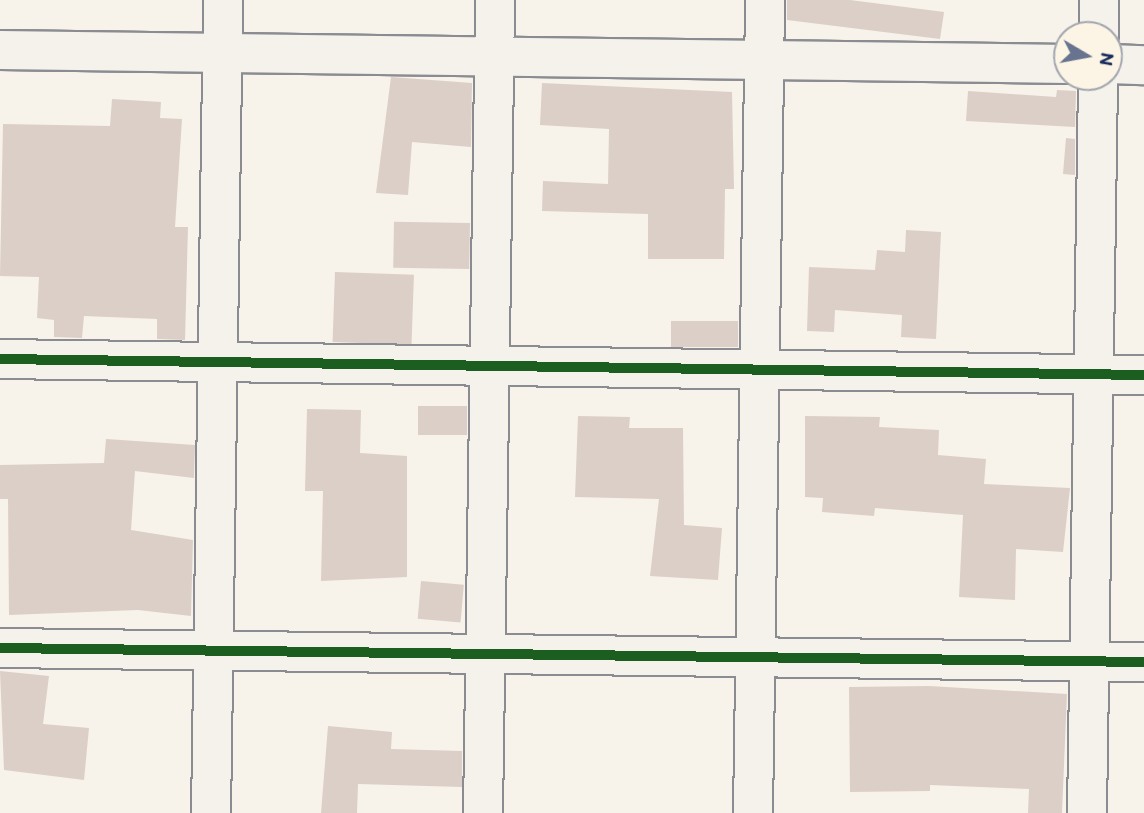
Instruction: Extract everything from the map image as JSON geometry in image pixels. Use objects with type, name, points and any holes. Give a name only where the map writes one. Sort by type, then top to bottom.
[{"type":"street","points":[[211,813],[223,0]]},
{"type":"street","points":[[483,813],[495,0]]},
{"type":"street","points":[[753,813],[765,0]]},
{"type":"street","points":[[1098,21],[1099,0]]},
{"type":"street","points":[[0,50],[1053,64]]},
{"type":"street","points":[[1123,64],[1144,65]]},
{"type":"street","points":[[1087,813],[1098,91]]},
{"type":"street","points":[[0,359],[1144,375]]},
{"type":"street","points":[[0,648],[1144,662]]},
{"type":"building","points":[[787,0],[850,0],[944,12],[940,39],[787,20]]},
{"type":"building","points":[[391,77],[472,83],[471,147],[412,142],[408,195],[376,193]]},
{"type":"building","points":[[542,83],[732,92],[734,189],[725,189],[724,259],[648,259],[648,214],[542,211],[543,181],[608,184],[609,129],[540,125]]},
{"type":"building","points":[[968,91],[1056,97],[1057,91],[1076,91],[1075,127],[966,121]]},
{"type":"building","points":[[112,99],[161,102],[160,118],[182,119],[175,227],[188,227],[185,340],[157,339],[157,319],[84,316],[82,338],[54,337],[54,320],[37,318],[39,277],[0,276],[3,124],[110,126]]},
{"type":"building","points":[[1066,138],[1075,139],[1075,175],[1063,174]]},
{"type":"building","points":[[394,222],[470,223],[469,269],[393,268]]},
{"type":"building","points":[[906,230],[941,232],[936,339],[901,337],[902,315],[835,310],[834,332],[807,331],[809,267],[875,270],[877,250],[905,252]]},
{"type":"building","points":[[335,272],[414,275],[412,345],[333,342]]},
{"type":"building","points":[[671,321],[738,321],[738,347],[671,347]]},
{"type":"building","points":[[418,406],[467,406],[467,435],[418,435]]},
{"type":"building","points":[[307,409],[361,410],[360,453],[407,456],[407,577],[321,581],[323,491],[305,491]]},
{"type":"building","points":[[578,416],[630,417],[629,428],[683,428],[684,525],[722,528],[718,580],[650,576],[659,499],[575,497]]},
{"type":"building","points":[[805,416],[880,417],[879,427],[939,430],[938,455],[986,459],[984,484],[1070,488],[1063,552],[1016,549],[1015,600],[959,597],[963,515],[875,508],[874,516],[822,512],[823,498],[805,497]]},
{"type":"building","points":[[106,439],[195,445],[194,478],[135,471],[131,530],[193,540],[191,616],[138,610],[9,615],[8,499],[0,499],[0,465],[104,463]]},
{"type":"building","points":[[421,581],[464,585],[461,623],[418,619]]},
{"type":"building","points":[[0,671],[49,676],[43,724],[89,728],[84,780],[4,770]]},
{"type":"building","points":[[929,686],[1067,694],[1062,813],[1028,813],[1029,789],[930,785],[930,791],[850,792],[849,687]]},
{"type":"building","points":[[328,726],[392,732],[391,749],[462,751],[462,787],[358,784],[357,813],[321,813]]},
{"type":"cycle path","points":[[0,359],[1144,375]]},
{"type":"cycle path","points":[[0,648],[1144,662]]}]
